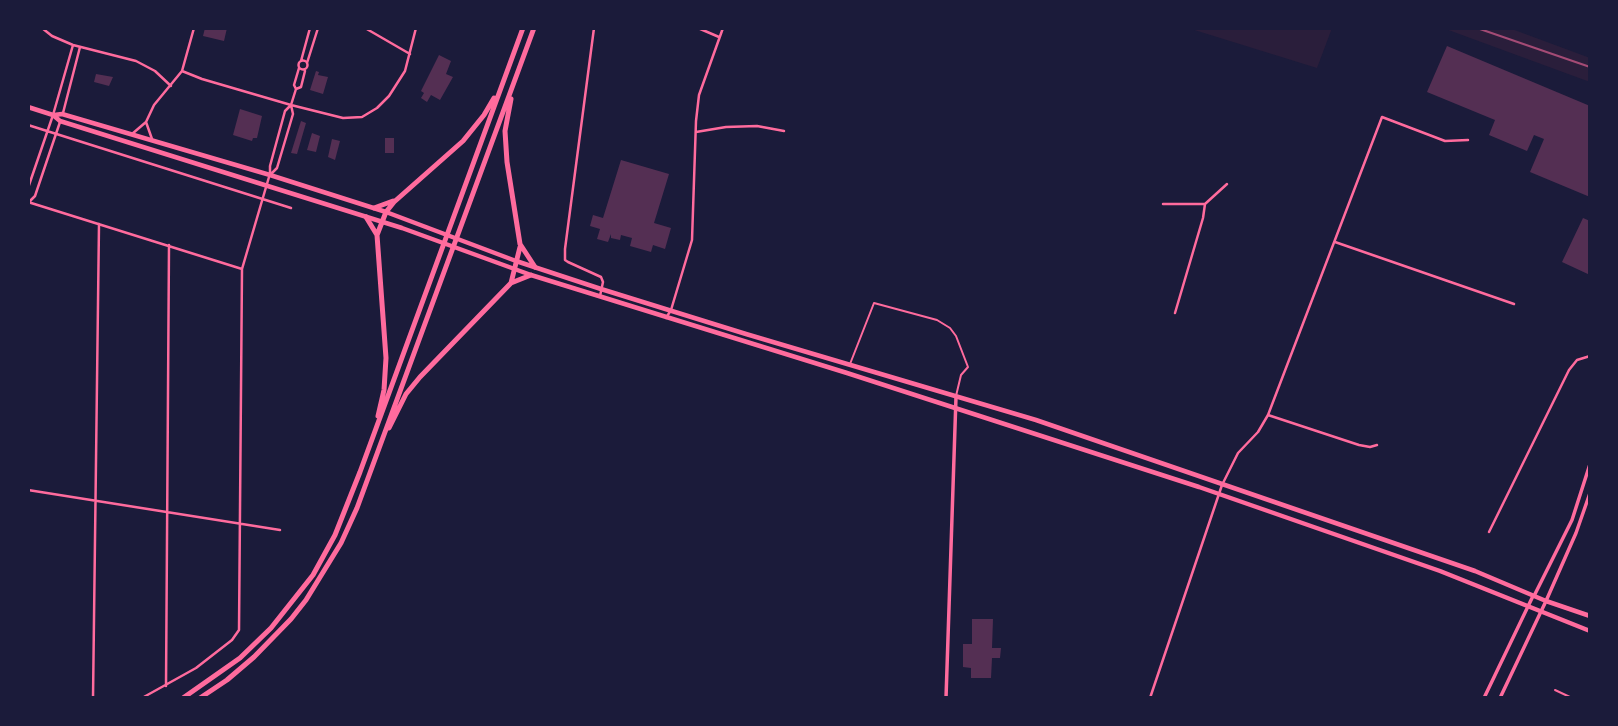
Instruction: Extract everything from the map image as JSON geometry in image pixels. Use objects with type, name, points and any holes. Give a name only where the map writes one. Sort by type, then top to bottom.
[{"type":"highway","points":[[183,698],[240,658],[271,628],[300,593],[335,535],[369,450],[523,28]]},
{"type":"highway","points":[[200,698],[254,657],[291,619],[306,600],[347,529],[379,450],[534,28]]},
{"type":"highway","points":[[511,283],[520,244],[505,140],[514,82]]},
{"type":"highway","points":[[377,235],[387,212],[399,197],[463,141],[500,90]]},
{"type":"highway","points":[[374,208],[399,197]]},
{"type":"highway","points":[[366,217],[377,235],[386,368],[384,390],[369,450]]},
{"type":"highway","points":[[520,244],[535,267]]},
{"type":"highway","points":[[379,450],[412,385],[511,283],[531,275]]},
{"type":"main road","points":[[28,107],[60,121],[383,222],[531,275],[847,373],[1219,494],[1409,560],[1590,631]]},
{"type":"main road","points":[[53,116],[62,114],[270,175],[387,212],[516,261],[601,289],[1036,420],[1475,571],[1590,616]]},
{"type":"street","points":[[42,28],[52,36],[73,45],[136,61],[155,71],[171,86]]},
{"type":"street","points":[[127,135],[140,129],[154,105],[182,71],[194,28]]},
{"type":"street","points":[[142,698],[196,668],[236,636],[239,626],[242,269],[283,120],[296,89],[294,85],[310,28]]},
{"type":"street","points":[[296,89],[301,87],[318,28]]},
{"type":"street","points":[[366,28],[410,54]]},
{"type":"street","points":[[182,71],[291,105],[343,118],[362,117],[377,108],[389,96],[405,71],[416,28]]},
{"type":"street","points":[[594,28],[565,260],[598,274],[603,282],[600,296]]},
{"type":"street","points":[[698,28],[719,37]]},
{"type":"street","points":[[666,318],[671,310],[692,240],[695,132],[699,95],[723,28]]},
{"type":"street","points":[[28,188],[48,132],[73,45]]},
{"type":"street","points":[[28,202],[35,197],[60,121],[80,47]]},
{"type":"street","points":[[301,61],[307,63]]},
{"type":"street","points":[[299,68],[306,69]]},
{"type":"street","points":[[270,175],[277,168],[293,114],[291,105]]},
{"type":"street","points":[[1150,698],[1222,485],[1231,463],[1242,447],[1258,432],[1268,415],[1382,117],[1445,141],[1468,140]]},
{"type":"street","points":[[146,122],[150,138],[156,142]]},
{"type":"street","points":[[28,125],[291,208]]},
{"type":"street","points":[[695,132],[757,126],[784,131]]},
{"type":"street","points":[[1175,313],[1205,204],[1227,184]]},
{"type":"street","points":[[28,202],[242,269]]},
{"type":"street","points":[[1163,204],[1205,204]]},
{"type":"street","points":[[93,698],[99,224]]},
{"type":"street","points":[[1335,242],[1514,304]]},
{"type":"street","points":[[166,686],[169,245]]},
{"type":"street","points":[[1489,532],[1569,370],[1577,360],[1590,356]]},
{"type":"street","points":[[946,698],[956,397]]},
{"type":"street","points":[[1268,415],[1359,445],[1377,445]]},
{"type":"street","points":[[1484,698],[1572,520],[1590,464]]},
{"type":"street","points":[[28,490],[279,530]]},
{"type":"street","points":[[1500,698],[1542,612],[1590,493]]},
{"type":"lane","points":[[849,365],[874,303],[937,320],[950,328],[956,336],[968,367],[961,375],[956,397]]},
{"type":"lane","points":[[1555,690],[1572,698]]},
{"type":"shaded area","points":[[1188,28],[1332,28],[1317,68]]},
{"type":"shaded area","points":[[1443,28],[1509,28],[1590,58],[1590,82]]},
{"type":"building","points":[[205,28],[227,28],[224,41],[203,36]]},
{"type":"building","points":[[1447,46],[1590,106],[1590,197],[1530,172],[1544,139],[1534,135],[1527,151],[1489,135],[1495,120],[1427,92]]},
{"type":"building","points":[[439,55],[451,61],[446,74],[453,77],[440,100],[431,95],[427,102],[421,98],[424,93],[421,91]]},
{"type":"building","points":[[316,71],[319,72],[318,75],[328,77],[323,94],[310,90]]},
{"type":"building","points":[[96,74],[113,77],[109,86],[94,82]]},
{"type":"building","points":[[240,109],[262,116],[257,138],[252,141],[233,135]]},
{"type":"building","points":[[301,121],[306,123],[297,154],[291,153]]},
{"type":"building","points":[[312,133],[320,136],[316,152],[307,150]]},
{"type":"building","points":[[385,138],[394,138],[394,153],[385,153]]},
{"type":"building","points":[[332,139],[340,141],[335,160],[328,157]]},
{"type":"building","points":[[621,160],[669,174],[654,223],[671,228],[665,249],[653,245],[651,252],[630,246],[632,238],[621,235],[620,240],[611,238],[611,234],[608,242],[597,239],[600,229],[590,226],[593,215],[603,218]]},
{"type":"building","points":[[1583,218],[1590,221],[1590,275],[1562,262]]},
{"type":"building","points":[[972,619],[993,619],[992,648],[1001,648],[1000,658],[992,658],[991,678],[971,678],[971,668],[963,667],[963,644],[972,644]]},
{"type":"railway","points":[[1477,28],[1590,67]]}]
